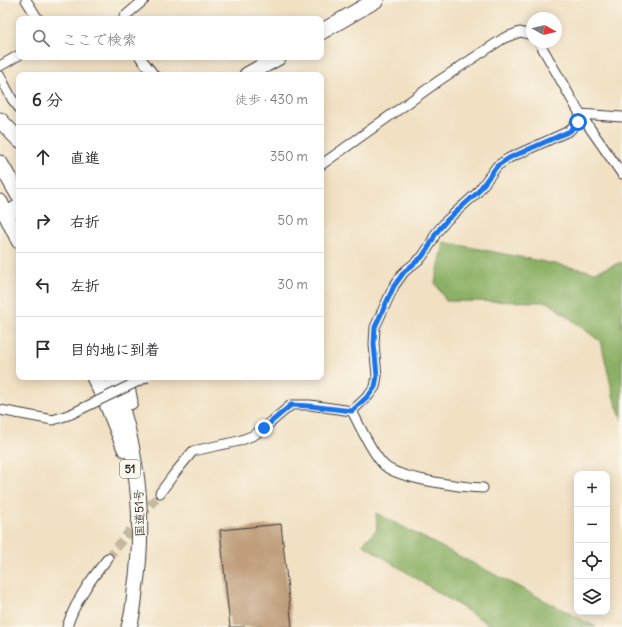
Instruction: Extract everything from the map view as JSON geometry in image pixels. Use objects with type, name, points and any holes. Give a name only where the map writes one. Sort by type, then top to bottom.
[{"type":"highway","points":[[324,30],[376,0]]},
{"type":"highway","points":[[252,72],[274,60]]},
{"type":"highway","points":[[0,120],[16,137]]},
{"type":"highway","points":[[0,163],[16,191]]},
{"type":"highway","points":[[8,208],[16,232]]},
{"type":"highway","name":"51","points":[[95,380],[107,404],[126,454],[131,475],[136,514],[139,567]]},
{"type":"highway","name":"国道51号","points":[[112,380],[127,425],[133,450],[138,484],[140,513],[139,567],[130,627]]},
{"type":"highway","name":"51","points":[[125,380],[139,443],[143,473],[144,522],[139,567]]},
{"type":"street","points":[[26,0],[36,16]]},
{"type":"street","points":[[124,16],[144,0]]},
{"type":"street","points":[[324,163],[433,85],[504,38],[520,32],[526,34]]},
{"type":"street","points":[[542,48],[580,114],[622,174]]},
{"type":"street","points":[[0,66],[16,58]]},
{"type":"street","points":[[142,60],[152,72]]},
{"type":"street","points":[[0,76],[16,104]]},
{"type":"street","points":[[580,114],[622,117]]},
{"type":"street","points":[[352,411],[369,395],[375,387],[377,376],[374,344],[375,327],[394,286],[404,272],[422,257],[436,233],[447,220],[477,193],[497,166],[509,158],[570,131],[578,122],[580,114]]},
{"type":"street","points":[[0,410],[53,420],[71,414],[141,380]]},
{"type":"street","points":[[160,494],[193,451],[239,441],[254,435],[291,405],[352,411]]},
{"type":"street","points":[[352,411],[372,449],[384,465],[392,471],[408,476],[467,487],[483,488]]},
{"type":"street","points":[[67,627],[78,601],[108,558]]},
{"type":"green space","points":[[444,242],[595,272],[622,262],[622,420],[614,399],[601,342],[548,302],[446,301],[435,283]]},
{"type":"green space","points":[[376,513],[596,627],[493,627],[362,544],[377,529]]},
{"type":"building","points":[[281,524],[292,627],[230,627],[220,530]]},
{"type":"tunnel","points":[[108,558],[160,493]]},
{"type":"route","points":[[264,428],[291,405],[352,411],[369,395],[375,387],[377,376],[374,344],[375,327],[394,286],[404,272],[422,257],[436,233],[447,220],[477,193],[497,166],[509,158],[570,131],[578,122]]}]
